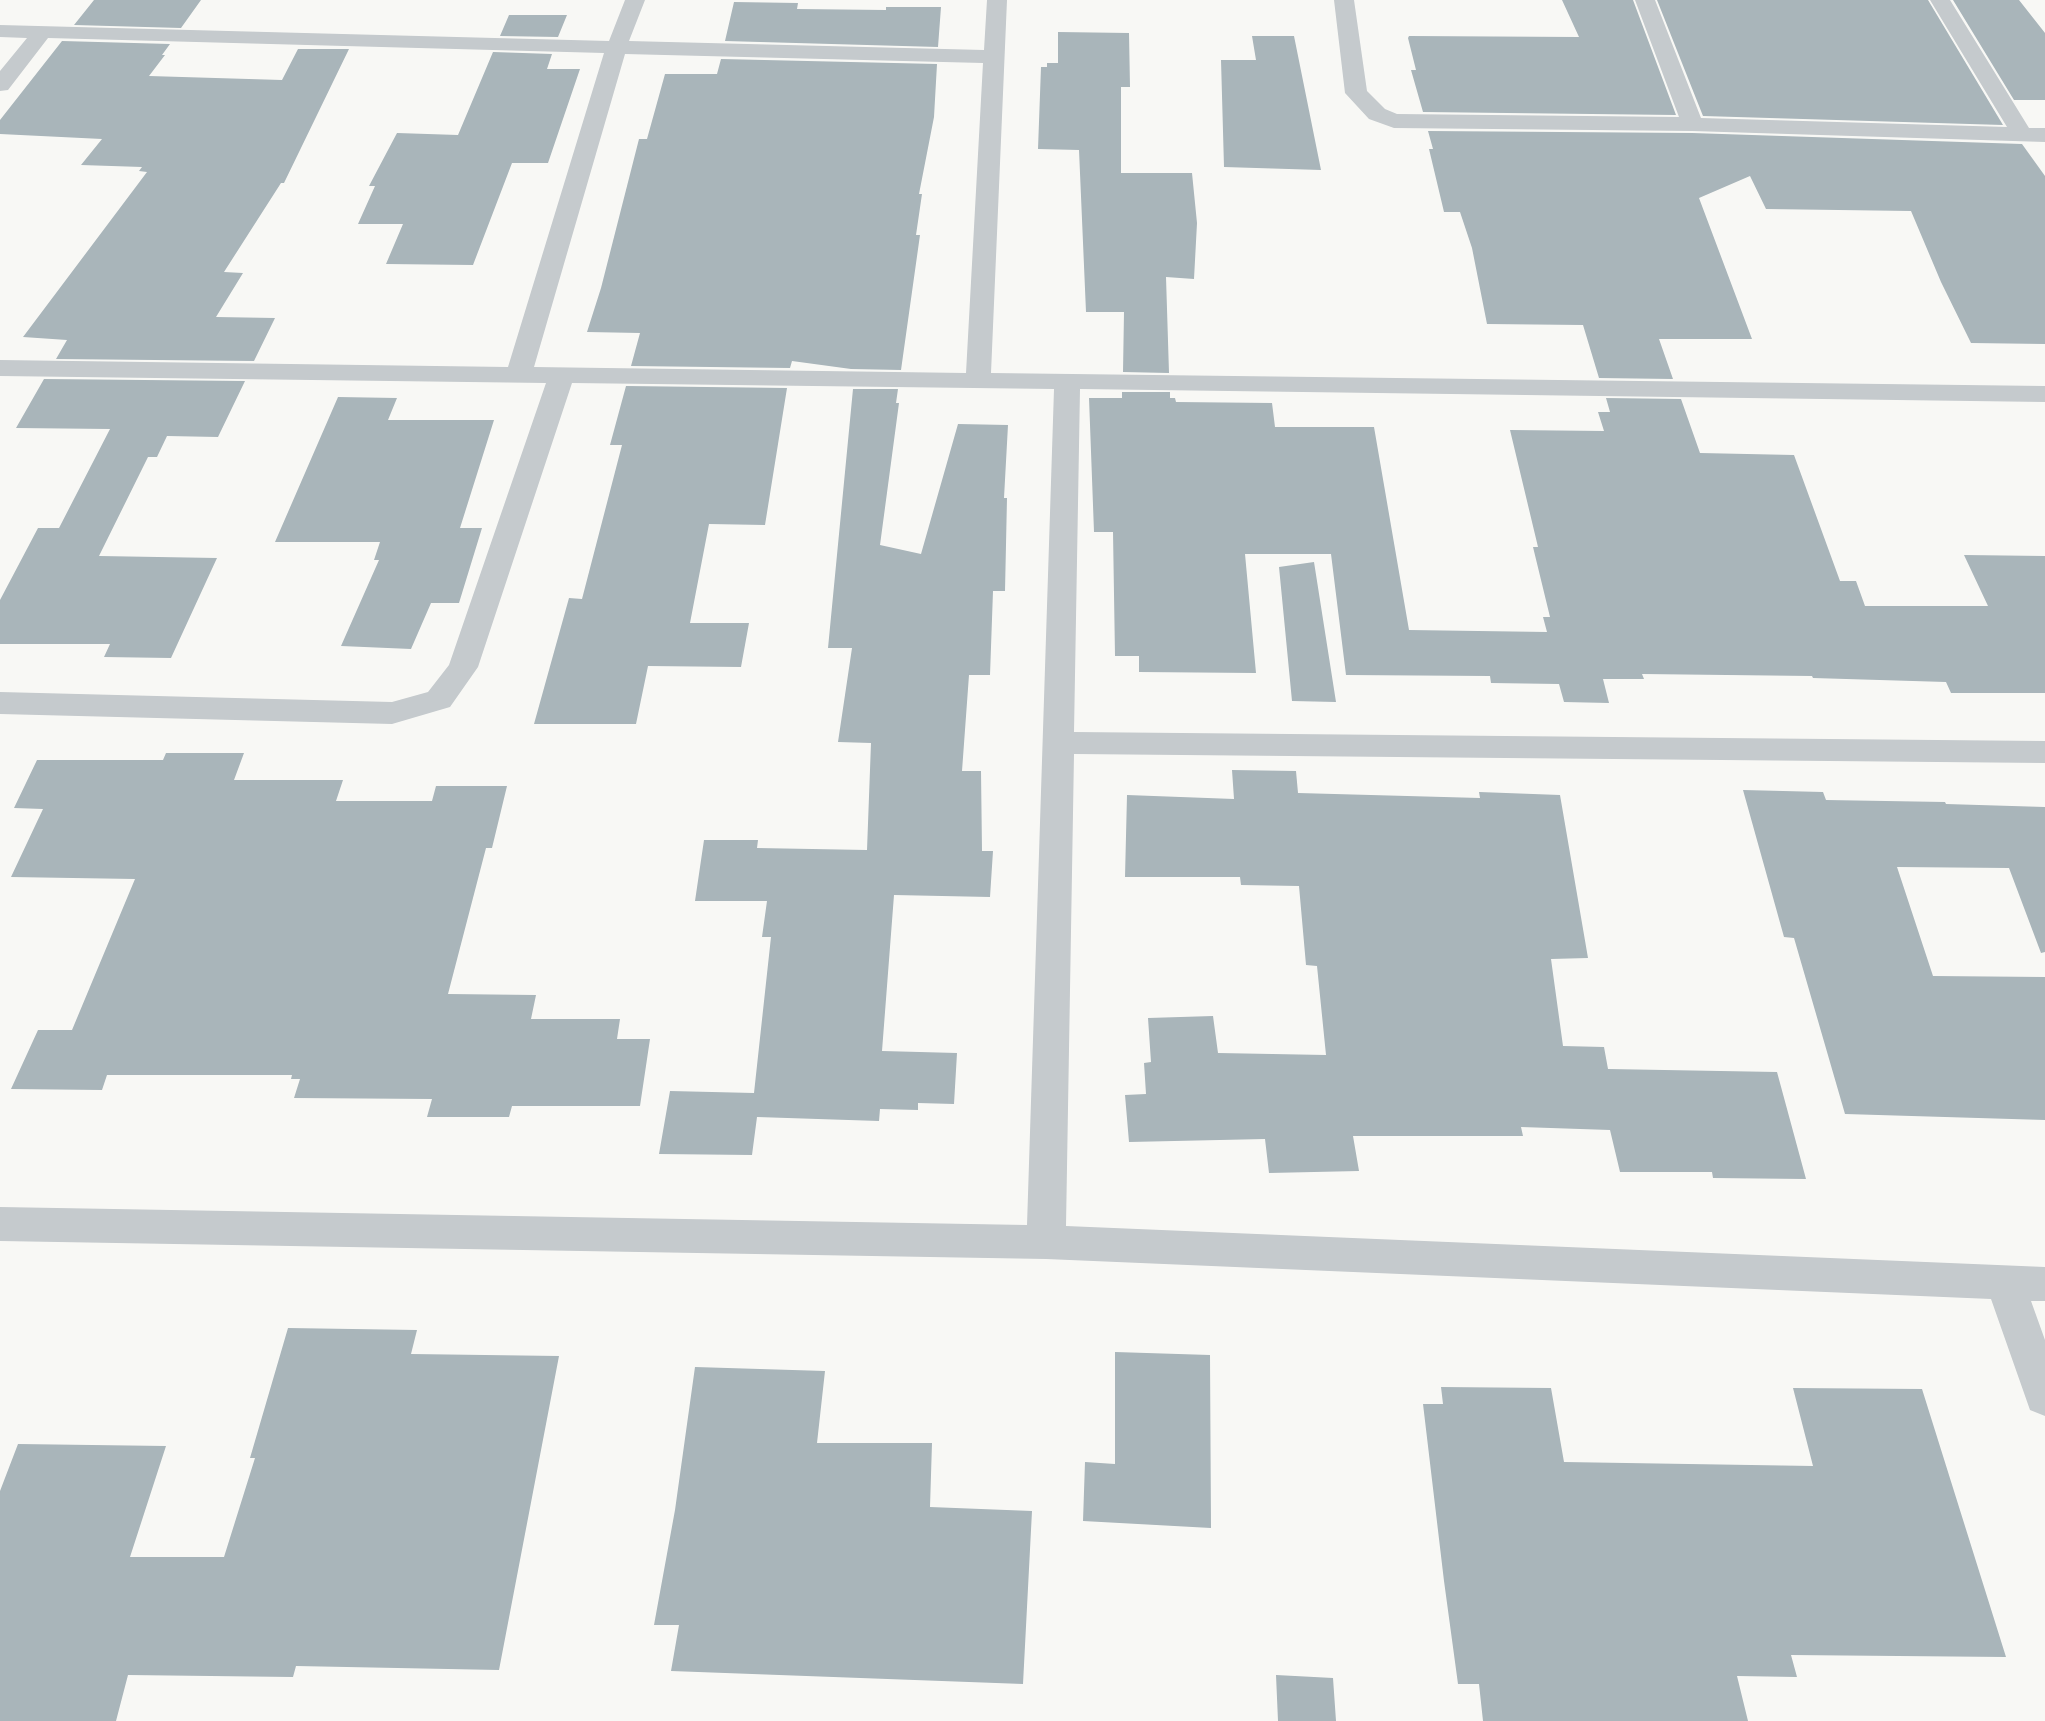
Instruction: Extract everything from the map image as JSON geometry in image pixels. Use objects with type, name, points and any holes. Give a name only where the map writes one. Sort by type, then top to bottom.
[{"type":"street","points":[[519,374],[617,46],[635,0]]},
{"type":"street","points":[[978,381],[997,0]]},
{"type":"street","points":[[1344,0],[1356,93],[1377,114],[1394,121],[1692,124],[2045,135]]},
{"type":"street","points":[[1644,0],[1692,124]]},
{"type":"street","points":[[1940,0],[2022,134]]},
{"type":"street","points":[[0,31],[993,57]]},
{"type":"street","points":[[0,85],[43,31]]},
{"type":"street","points":[[0,368],[2045,394]]},
{"type":"street","points":[[0,703],[392,713],[439,700],[463,667],[562,374]]},
{"type":"street","points":[[1046,1242],[1060,742],[1066,382]]},
{"type":"street","points":[[1060,742],[2045,752]]},
{"type":"street","points":[[0,1224],[1046,1242],[2045,1284]]},
{"type":"street","points":[[2006,1283],[2045,1397]]},
{"type":"building","points":[[94,0],[201,0],[181,28],[74,25]]},
{"type":"building","points":[[1562,0],[1633,0],[1676,115],[1423,112],[1411,70],[1416,70],[1409,36],[1579,37]]},
{"type":"building","points":[[1657,0],[1928,0],[2003,125],[1703,116]]},
{"type":"building","points":[[1953,0],[2019,0],[2045,33],[2045,100],[2014,100]]},
{"type":"building","points":[[734,2],[798,3],[797,9],[886,10],[886,7],[941,7],[938,47],[725,41]]},
{"type":"building","points":[[509,15],[567,15],[558,37],[500,36]]},
{"type":"building","points":[[1058,32],[1129,33],[1130,87],[1121,87],[1121,173],[1192,173],[1197,223],[1194,279],[1166,277],[1169,373],[1123,372],[1124,312],[1086,312],[1079,150],[1038,149],[1041,67],[1047,67],[1047,63],[1058,63]]},
{"type":"building","points":[[1252,36],[1294,36],[1321,170],[1224,167],[1221,60],[1256,60]]},
{"type":"building","points":[[62,41],[170,44],[162,55],[165,55],[149,76],[282,80],[298,49],[349,49],[284,183],[281,183],[224,272],[243,273],[216,317],[275,318],[254,361],[56,359],[67,340],[23,337],[147,172],[139,171],[142,167],[81,165],[102,139],[0,134],[0,120]]},
{"type":"building","points":[[493,52],[552,54],[547,69],[580,69],[548,163],[512,163],[473,265],[386,264],[403,224],[358,224],[375,186],[369,186],[397,133],[458,135]]},
{"type":"building","points":[[721,59],[937,64],[934,117],[919,194],[922,194],[916,235],[920,235],[901,370],[851,369],[792,361],[790,368],[631,366],[640,333],[587,332],[601,288],[639,139],[647,139],[665,74],[717,74]]},
{"type":"building","points":[[1428,131],[1692,133],[2022,144],[2045,176],[2045,344],[1971,343],[1941,282],[1911,211],[1766,209],[1750,176],[1699,198],[1752,339],[1659,339],[1673,379],[1599,378],[1583,325],[1487,324],[1472,248],[1460,212],[1444,212],[1429,149],[1433,149]]},
{"type":"building","points":[[44,379],[245,381],[218,437],[167,436],[157,457],[148,457],[99,556],[217,558],[171,658],[104,657],[110,644],[0,644],[0,600],[38,528],[59,528],[110,429],[16,428]]},
{"type":"building","points":[[626,386],[787,388],[765,525],[709,524],[690,623],[749,623],[741,667],[648,666],[636,724],[534,724],[569,598],[582,599],[622,445],[610,445]]},
{"type":"building","points":[[853,389],[898,389],[896,403],[899,403],[880,545],[921,554],[958,424],[1008,425],[1004,498],[1007,498],[1005,591],[993,591],[990,675],[969,675],[962,771],[981,771],[982,851],[993,851],[990,897],[894,895],[882,1051],[957,1053],[954,1104],[918,1103],[918,1110],[880,1109],[879,1121],[757,1117],[752,1155],[659,1154],[670,1091],[754,1093],[771,937],[762,937],[767,901],[695,901],[704,840],[758,840],[757,848],[867,850],[871,743],[838,742],[852,648],[828,648]]},
{"type":"building","points":[[1122,392],[1170,392],[1170,398],[1175,398],[1176,402],[1272,403],[1275,427],[1374,427],[1409,630],[1547,632],[1543,617],[1550,617],[1533,547],[1538,547],[1510,430],[1604,431],[1598,412],[1610,412],[1606,398],[1681,399],[1700,453],[1794,455],[1840,581],[1856,581],[1865,606],[1988,606],[1964,555],[2045,556],[2045,693],[1951,693],[1946,682],[1813,678],[1812,676],[1642,674],[1644,679],[1603,679],[1609,703],[1564,702],[1559,684],[1491,683],[1490,676],[1346,675],[1331,554],[1245,554],[1256,673],[1139,672],[1139,656],[1115,656],[1113,532],[1094,532],[1089,398],[1122,398]]},
{"type":"building","points":[[338,397],[397,398],[388,420],[494,420],[460,528],[482,528],[459,603],[431,603],[411,649],[341,646],[379,560],[374,560],[380,542],[275,542]]},
{"type":"building","points":[[1314,562],[1336,702],[1292,701],[1279,567]]},
{"type":"building","points":[[166,753],[244,753],[234,780],[343,780],[336,801],[432,801],[436,786],[507,786],[492,848],[486,848],[448,994],[536,995],[531,1019],[620,1019],[617,1039],[650,1039],[640,1106],[512,1106],[509,1117],[427,1117],[432,1099],[294,1098],[300,1079],[291,1079],[292,1075],[107,1075],[102,1090],[11,1089],[38,1030],[72,1030],[135,879],[11,877],[43,809],[14,808],[37,760],[163,760]]},
{"type":"building","points":[[1232,770],[1296,771],[1298,793],[1480,798],[1479,792],[1560,795],[1588,958],[1551,959],[1563,1046],[1604,1047],[1608,1069],[1777,1072],[1806,1179],[1713,1178],[1712,1172],[1620,1172],[1610,1130],[1521,1127],[1523,1136],[1353,1136],[1359,1171],[1269,1173],[1265,1139],[1129,1142],[1125,1095],[1146,1094],[1144,1063],[1151,1062],[1148,1018],[1213,1016],[1218,1053],[1326,1055],[1317,966],[1306,965],[1299,886],[1241,885],[1240,877],[1125,877],[1127,795],[1234,799]]},
{"type":"building","points":[[1743,790],[1823,792],[1826,800],[1945,802],[1946,804],[2045,807],[2045,952],[2041,953],[2009,868],[1897,867],[1933,976],[2045,977],[2045,1120],[1845,1114],[1794,938],[1784,937]]},
{"type":"building","points":[[288,1328],[417,1330],[411,1354],[559,1356],[499,1670],[296,1666],[293,1677],[128,1675],[116,1721],[0,1721],[0,1491],[18,1444],[166,1446],[130,1557],[224,1557],[255,1458],[250,1458]]},
{"type":"building","points":[[1115,1352],[1210,1355],[1211,1528],[1083,1521],[1085,1462],[1115,1464]]},
{"type":"building","points":[[695,1367],[825,1371],[817,1443],[932,1443],[930,1507],[1032,1511],[1023,1684],[671,1671],[679,1625],[654,1625],[675,1510]]},
{"type":"building","points":[[1441,1387],[1551,1388],[1564,1462],[1813,1466],[1793,1388],[1922,1389],[2006,1657],[1791,1655],[1797,1677],[1737,1676],[1748,1721],[1483,1721],[1479,1684],[1458,1684],[1444,1581],[1423,1404],[1443,1404]]},
{"type":"building","points":[[1276,1675],[1333,1678],[1336,1721],[1278,1721]]}]
